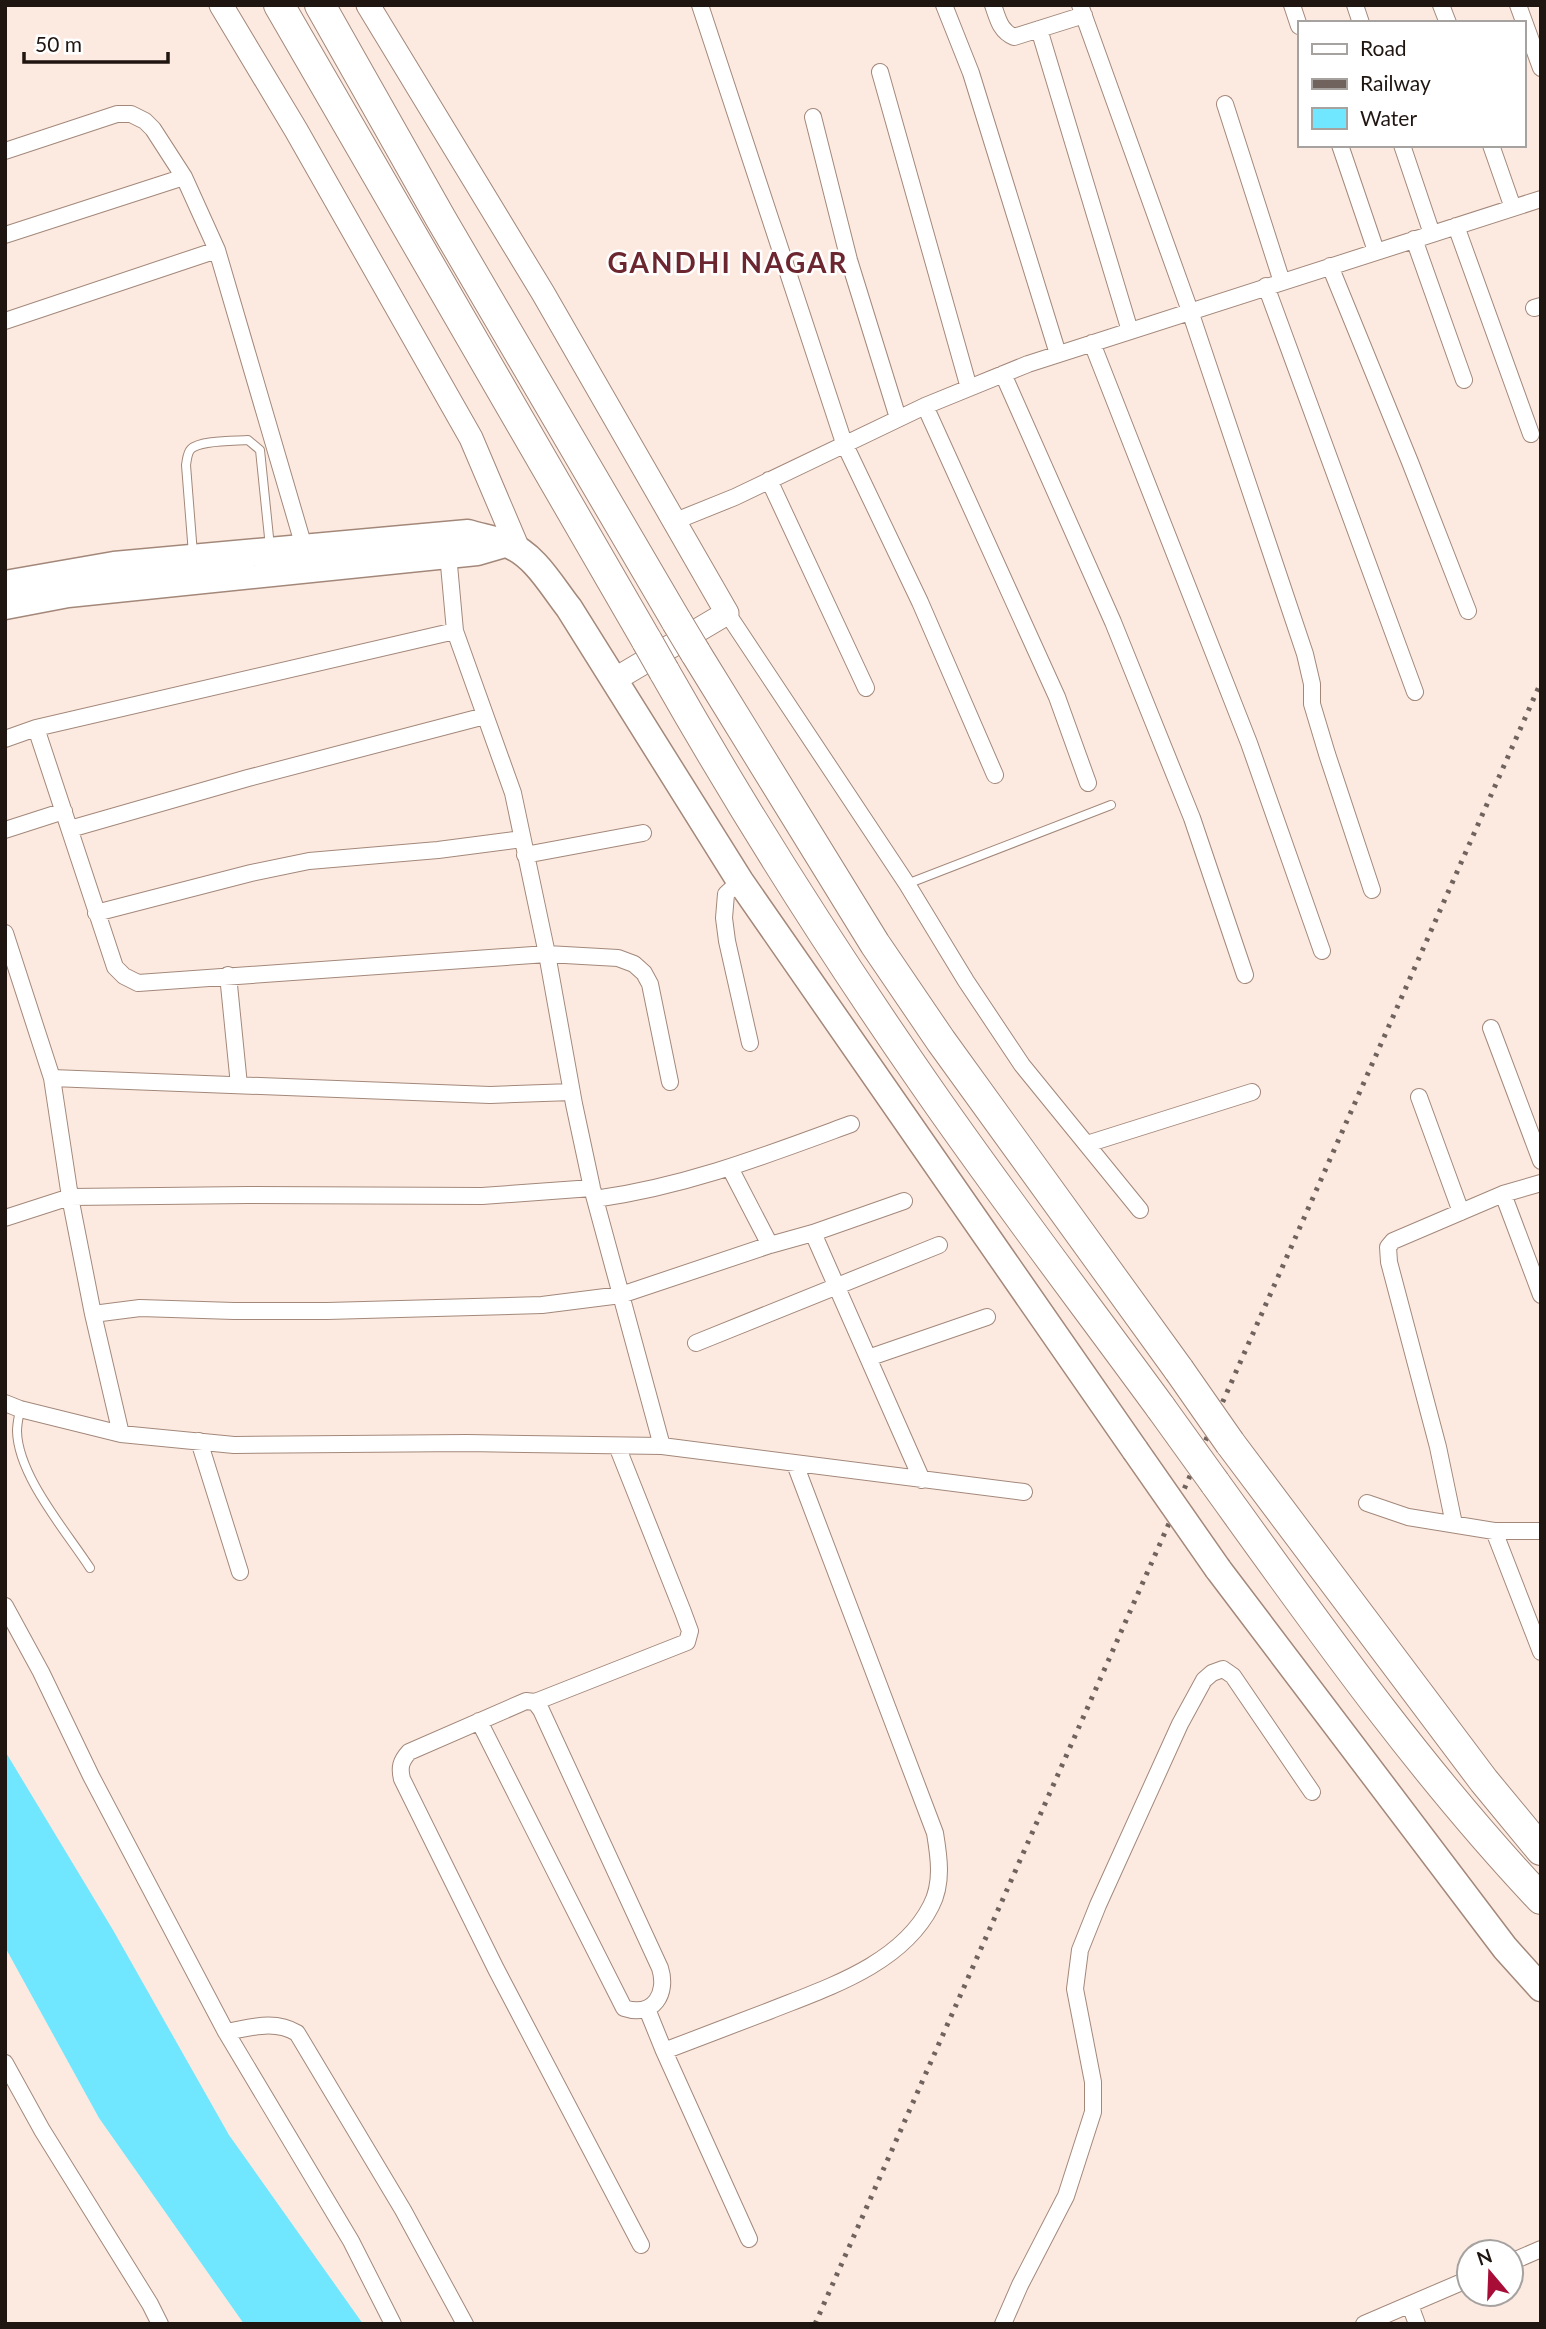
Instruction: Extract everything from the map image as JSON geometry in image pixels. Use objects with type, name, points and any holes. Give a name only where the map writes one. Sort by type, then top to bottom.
[{"type":"highway","points":[[279,5],[722,773],[844,964],[924,1083],[1319,1627],[1411,1747],[1541,1899]]},
{"type":"highway","points":[[320,5],[441,219],[677,622],[883,955],[941,1041],[1230,1443],[1476,1770],[1541,1850]]},
{"type":"main road","points":[[5,584],[114,565],[468,533],[513,547],[543,574],[569,608],[740,881],[1218,1569],[1505,1948],[1541,1988]]},
{"type":"main road","points":[[5,606],[68,594],[513,547]]},
{"type":"street","points":[[221,5],[303,142],[471,438],[513,547]]},
{"type":"street","points":[[368,5],[543,293],[727,613],[907,884],[966,981],[1022,1065],[1140,1210]]},
{"type":"street","points":[[700,5],[844,443],[920,602],[995,775]]},
{"type":"street","points":[[944,5],[971,73],[1058,354]]},
{"type":"street","points":[[993,5],[1006,33],[1014,37],[1082,10],[1190,311],[1305,654],[1312,684],[1312,704],[1373,890]]},
{"type":"street","points":[[1292,5],[1298,23]]},
{"type":"street","points":[[1525,24],[1541,68]]},
{"type":"street","points":[[1039,29],[1130,331]]},
{"type":"street","points":[[880,72],[969,388]]},
{"type":"street","points":[[1225,104],[1282,282]]},
{"type":"street","points":[[5,151],[117,114],[131,114],[145,121],[153,129],[184,177],[217,250],[304,547]]},
{"type":"street","points":[[813,117],[849,260],[898,418]]},
{"type":"street","points":[[1341,147],[1376,251]]},
{"type":"street","points":[[1403,147],[1432,234]]},
{"type":"street","points":[[1492,147],[1513,208]]},
{"type":"street","points":[[5,235],[184,177]]},
{"type":"street","points":[[673,522],[769,480],[898,418],[1003,374],[1266,286],[1541,199]]},
{"type":"street","points":[[1456,226],[1531,434]]},
{"type":"street","points":[[1414,239],[1464,380]]},
{"type":"street","points":[[5,321],[217,250]]},
{"type":"street","points":[[1330,266],[1468,611]]},
{"type":"street","points":[[1266,286],[1415,692]]},
{"type":"street","points":[[1092,344],[1250,743],[1322,951]]},
{"type":"street","points":[[1003,374],[1113,622],[1192,818],[1245,975]]},
{"type":"street","points":[[925,406],[1057,697],[1088,783]]},
{"type":"street","points":[[769,480],[866,688]]},
{"type":"street","points":[[448,554],[455,631],[513,793],[594,1193],[662,1446]]},
{"type":"street","points":[[614,680],[727,613]]},
{"type":"street","points":[[5,739],[36,728],[455,631]]},
{"type":"street","points":[[70,828],[485,716]]},
{"type":"street","points":[[36,728],[115,967],[124,976],[138,983],[547,954],[618,958],[634,964],[644,973],[650,984],[670,1082]]},
{"type":"street","points":[[5,830],[64,811]]},
{"type":"street","points":[[96,913],[309,861],[524,847],[643,833]]},
{"type":"street","points":[[740,881],[726,894],[724,918],[750,1043]]},
{"type":"street","points":[[5,933],[52,1078],[69,1197],[121,1434]]},
{"type":"street","points":[[228,975],[239,1085]]},
{"type":"street","points":[[1491,1028],[1541,1161]]},
{"type":"street","points":[[52,1078],[490,1095],[572,1092]]},
{"type":"street","points":[[1087,1144],[1252,1092]]},
{"type":"street","points":[[1419,1097],[1461,1212]]},
{"type":"street","points":[[5,1218],[69,1197],[482,1196],[644,1192],[730,1168],[850,1124]]},
{"type":"street","points":[[730,1168],[770,1245]]},
{"type":"street","points":[[1454,1524],[1438,1447],[1388,1247],[1393,1241],[1503,1194],[1541,1182]]},
{"type":"street","points":[[1503,1194],[1541,1295]]},
{"type":"street","points":[[93,1314],[140,1308],[327,1311],[541,1305],[621,1295],[904,1201]]},
{"type":"street","points":[[813,1233],[922,1480]]},
{"type":"street","points":[[696,1343],[939,1245]]},
{"type":"street","points":[[868,1358],[987,1317]]},
{"type":"street","points":[[13,1406],[121,1434],[234,1445],[467,1443],[662,1446],[1024,1492]]},
{"type":"street","points":[[199,1441],[240,1573]]},
{"type":"street","points":[[617,1446],[690,1631],[687,1642],[535,1702],[526,1701],[479,1721],[409,1752],[401,1760],[400,1769],[402,1779],[496,1969],[641,2245]]},
{"type":"street","points":[[664,2051],[832,1986],[885,1956],[909,1937],[932,1905],[940,1868],[934,1833],[795,1464]]},
{"type":"street","points":[[1367,1503],[1408,1517],[1494,1531],[1541,1531]]},
{"type":"street","points":[[1494,1531],[1541,1652]]},
{"type":"street","points":[[5,1606],[226,2032],[351,2241],[393,2324]]},
{"type":"street","points":[[1003,2324],[1020,2284],[1066,2196],[1093,2112],[1093,2082],[1075,1989],[1080,1950],[1180,1724],[1204,1680],[1223,1669],[1233,1675],[1312,1792]]},
{"type":"street","points":[[479,1721],[618,1998],[624,2008],[633,2011],[647,2009],[662,1994],[664,1982],[660,1968],[535,1702]]},
{"type":"street","points":[[647,2009],[749,2239]]},
{"type":"street","points":[[226,2032],[272,2024],[287,2026],[297,2033],[403,2210],[465,2324]]},
{"type":"street","points":[[5,2063],[42,2130],[160,2324]]},
{"type":"street","points":[[1364,2324],[1455,2285]]},
{"type":"street","points":[[1410,2305],[1417,2324]]},
{"type":"lane","points":[[194,557],[187,465],[191,449],[199,444],[248,440],[260,450],[270,550]]},
{"type":"lane","points":[[907,884],[1111,806]]},
{"type":"lane","points":[[13,1406],[20,1452],[32,1479],[90,1568]]},
{"type":"water","points":[[5,1751],[113,1930],[229,2135],[363,2324],[244,2324],[99,2118],[5,1947]]},
{"type":"railway","points":[[815,2324],[1541,682]]},
{"type":"district","name":"GANDHI NAGAR","points":[[728,263]]}]
